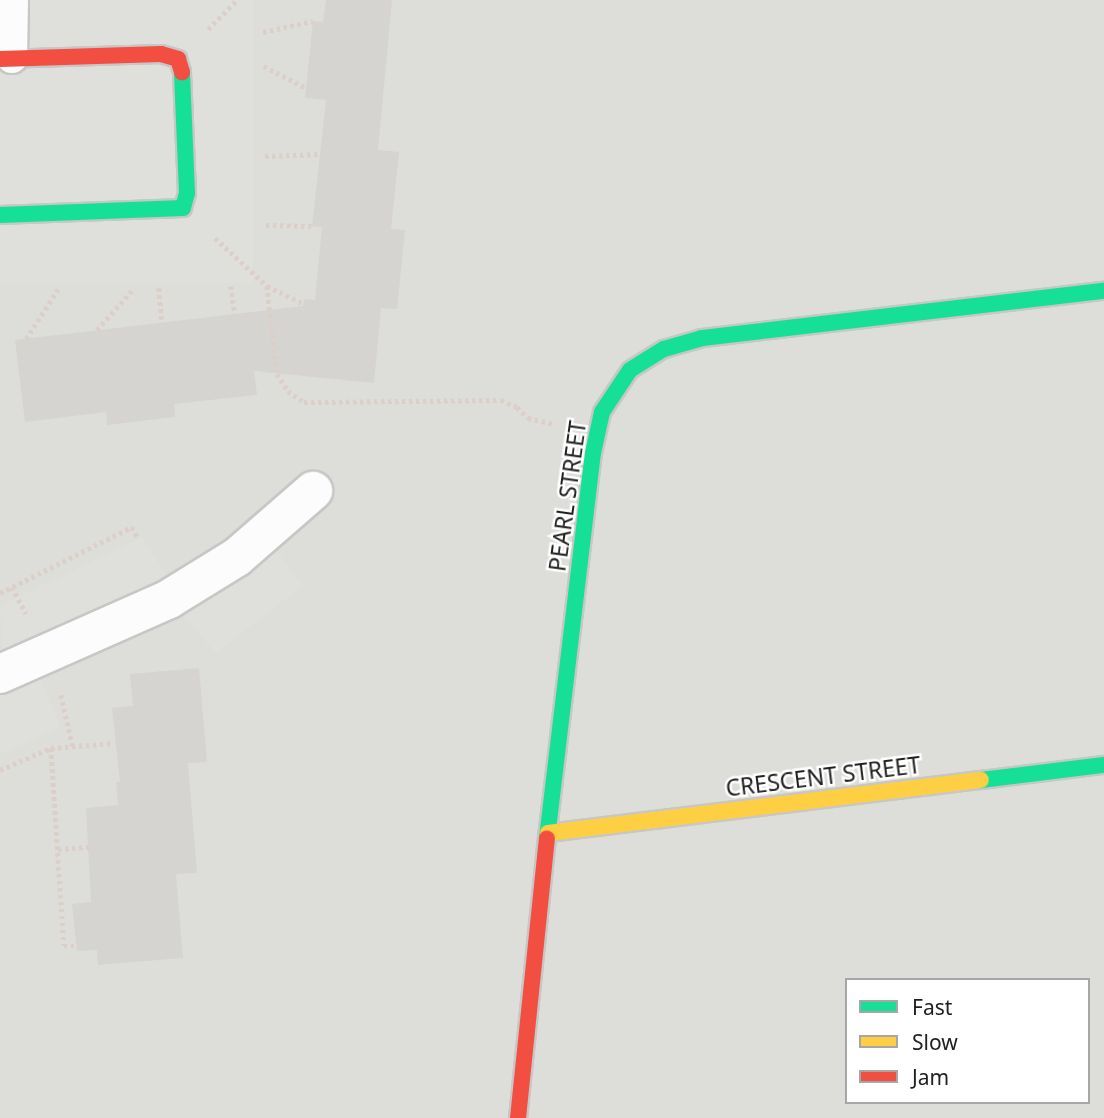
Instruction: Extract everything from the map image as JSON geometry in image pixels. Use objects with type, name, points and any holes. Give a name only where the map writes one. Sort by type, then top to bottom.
[{"type":"street","points":[[0,215],[165,211],[183,208],[187,193],[184,77],[177,59],[161,54],[6,58]]},
{"type":"street","name":"PEARL STREET","points":[[519,1118],[548,833],[593,453],[602,412],[630,370],[664,349],[702,338],[1104,291]]},
{"type":"street","points":[[0,674],[169,599],[237,557],[313,491]]},
{"type":"street","name":"CRESCENT STREET","points":[[548,833],[1104,765]]},
{"type":"lane","points":[[6,58],[13,0]]},
{"type":"path","points":[[263,32],[313,21]]},
{"type":"path","points":[[264,66],[306,88]]},
{"type":"path","points":[[265,156],[320,154]]},
{"type":"path","points":[[183,208],[267,286],[304,304]]},
{"type":"path","points":[[267,225],[312,226]]},
{"type":"path","points":[[231,286],[235,314]]},
{"type":"path","points":[[267,286],[277,374],[288,391],[304,402],[501,400],[541,423],[564,424]]},
{"type":"path","points":[[97,330],[134,288]]},
{"type":"path","points":[[159,288],[162,323]]},
{"type":"path","points":[[26,339],[58,289]]},
{"type":"path","points":[[0,593],[132,527],[138,539]]},
{"type":"path","points":[[69,722],[72,747]]},
{"type":"path","points":[[0,770],[51,748],[114,743]]},
{"type":"path","points":[[51,748],[64,946],[76,946]]},
{"type":"path","points":[[58,849],[90,847]]},
{"type":"shaded area","points":[[0,0],[1104,0],[1104,1118],[0,1118]]},
{"type":"shaded area","points":[[0,0],[253,0],[253,283],[0,283]]},
{"type":"shaded area","points":[[264,534],[302,586],[216,653],[169,599],[33,660],[60,727],[0,754],[0,674],[4,672],[0,606],[142,537],[177,593]]},
{"type":"building","points":[[326,0],[392,0],[378,150],[399,152],[391,229],[405,230],[397,309],[381,308],[374,383],[254,371],[257,395],[174,404],[175,417],[107,425],[106,412],[25,422],[15,340],[303,306],[304,299],[315,300],[322,227],[312,226],[326,100],[305,98],[313,21],[323,22]]},
{"type":"building","points":[[199,668],[207,762],[188,763],[197,873],[176,874],[183,958],[98,965],[97,950],[77,951],[72,904],[91,902],[86,808],[118,805],[116,782],[120,782],[112,708],[133,706],[130,674]]},
{"type":"traffic: fast","points":[[0,215],[183,208],[187,193],[182,72]]},
{"type":"traffic: fast","points":[[547,838],[593,453],[602,412],[630,370],[664,349],[702,338],[1104,291]]},
{"type":"traffic: fast","points":[[981,780],[1104,765]]},
{"type":"traffic: slow","points":[[548,833],[981,780]]},
{"type":"traffic: jam","points":[[0,59],[161,54],[178,59],[182,72]]},
{"type":"traffic: jam","points":[[518,1118],[547,838]]}]
